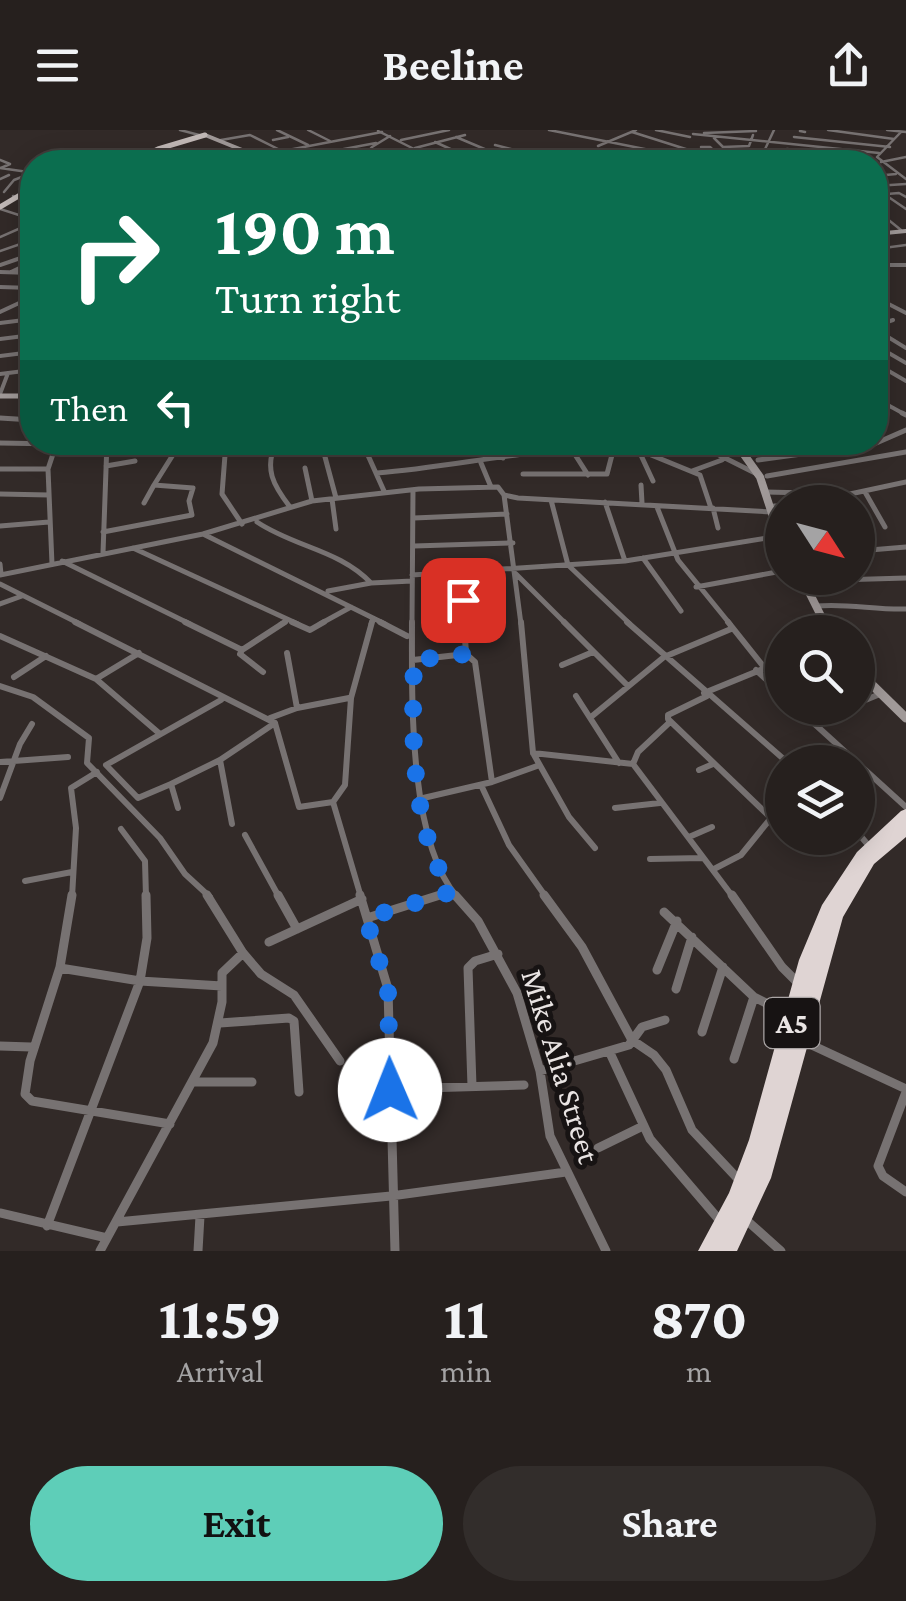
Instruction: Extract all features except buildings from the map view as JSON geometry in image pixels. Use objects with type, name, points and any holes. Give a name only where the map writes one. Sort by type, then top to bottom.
[{"type":"highway","name":"A5","points":[[875,833],[906,816]]},
{"type":"highway","name":"A5","points":[[727,1251],[768,1160],[836,915],[869,860],[903,836]]},
{"type":"highway","name":"A5","points":[[708,1251],[744,1186],[825,910],[856,855]]},
{"type":"main road","points":[[161,149],[211,136],[242,150]]},
{"type":"main road","points":[[157,150],[211,136],[243,150]]},
{"type":"main road","points":[[0,206],[20,192]]},
{"type":"main road","points":[[749,455],[764,476]]},
{"type":"main road","points":[[752,455],[758,460],[766,485]]},
{"type":"main road","points":[[809,595],[819,615]]},
{"type":"main road","points":[[875,686],[906,716]]},
{"type":"main road","points":[[875,687],[906,716]]},
{"type":"street","points":[[182,130],[211,136],[250,135],[282,150]]},
{"type":"street","points":[[250,135],[247,133],[254,130]]},
{"type":"street","points":[[276,130],[309,146]]},
{"type":"street","points":[[308,130],[331,142]]},
{"type":"street","points":[[400,140],[449,130]]},
{"type":"street","points":[[550,130],[647,150]]},
{"type":"street","points":[[657,130],[690,137]]},
{"type":"street","points":[[766,150],[774,130]]},
{"type":"street","points":[[816,140],[822,130]]},
{"type":"street","points":[[828,130],[901,135]]},
{"type":"street","points":[[887,130],[901,135]]},
{"type":"street","points":[[289,150],[380,131],[418,150]]},
{"type":"street","points":[[598,146],[635,131],[678,138]]},
{"type":"street","points":[[714,138],[723,147],[738,148],[750,145],[756,131]]},
{"type":"street","points":[[756,131],[692,134],[854,150]]},
{"type":"street","points":[[802,131],[793,136],[890,147]]},
{"type":"street","points":[[343,132],[352,138]]},
{"type":"street","points":[[662,138],[668,132]]},
{"type":"street","points":[[884,150],[901,135]]},
{"type":"street","points":[[341,150],[376,144],[392,136]]},
{"type":"street","points":[[415,148],[464,136]]},
{"type":"street","points":[[631,146],[650,136]]},
{"type":"street","points":[[273,140],[290,137]]},
{"type":"street","points":[[456,137],[486,150],[510,139]]},
{"type":"street","points":[[732,137],[738,148]]},
{"type":"street","points":[[662,138],[689,150]]},
{"type":"street","points":[[701,147],[706,141]]},
{"type":"street","points":[[434,142],[454,150]]},
{"type":"street","points":[[829,147],[832,142]]},
{"type":"street","points":[[786,149],[792,143]]},
{"type":"street","points":[[370,150],[376,144]]},
{"type":"street","points":[[655,150],[675,145]]},
{"type":"street","points":[[495,146],[512,150]]},
{"type":"street","points":[[820,150],[822,146]]},
{"type":"street","points":[[694,150],[701,147],[709,150]]},
{"type":"street","points":[[161,149],[167,150]]},
{"type":"street","points":[[786,149],[796,150]]},
{"type":"street","points":[[0,160],[10,164],[0,168],[20,170]]},
{"type":"street","points":[[888,169],[906,182]]},
{"type":"street","points":[[888,175],[897,174]]},
{"type":"street","points":[[0,179],[9,176]]},
{"type":"street","points":[[2,192],[20,197]]},
{"type":"street","points":[[10,273],[20,268]]},
{"type":"street","points":[[0,272],[20,273]]},
{"type":"street","points":[[0,322],[18,320],[19,310]]},
{"type":"street","points":[[888,322],[893,320]]},
{"type":"street","points":[[898,358],[906,350]]},
{"type":"street","points":[[888,352],[906,363]]},
{"type":"street","points":[[0,374],[20,372]]},
{"type":"street","points":[[0,395],[8,373]]},
{"type":"street","points":[[890,407],[906,415]]},
{"type":"street","points":[[716,455],[764,476],[906,452]]},
{"type":"street","points":[[52,564],[48,469],[53,455]]},
{"type":"street","points":[[103,553],[106,455]]},
{"type":"street","points":[[144,503],[173,455]]},
{"type":"street","points":[[225,455],[221,486],[228,507],[242,524]]},
{"type":"street","points":[[270,455],[269,478],[290,507]]},
{"type":"street","points":[[324,455],[336,529]]},
{"type":"street","points":[[369,455],[384,492]]},
{"type":"street","points":[[497,455],[506,459]]},
{"type":"street","points":[[376,473],[525,455]]},
{"type":"street","points":[[575,455],[588,475]]},
{"type":"street","points":[[524,474],[609,472],[612,455]]},
{"type":"street","points":[[641,455],[654,481]]},
{"type":"street","points":[[651,455],[702,478],[718,528]]},
{"type":"street","points":[[758,460],[794,455]]},
{"type":"street","points":[[692,471],[724,460]]},
{"type":"street","points":[[106,462],[135,461]]},
{"type":"street","points":[[480,463],[492,488]]},
{"type":"street","points":[[305,468],[312,501]]},
{"type":"street","points":[[0,469],[48,469]]},
{"type":"street","points":[[875,490],[906,482]]},
{"type":"street","points":[[103,532],[192,516],[189,502],[193,488],[154,485]]},
{"type":"street","points":[[641,485],[642,503]]},
{"type":"street","points":[[0,564],[1,575],[203,534],[312,501],[413,490],[501,488],[516,571],[537,766],[569,818],[596,848]]},
{"type":"street","name":"Mike Alia Street","points":[[413,490],[419,800],[451,892],[478,921],[517,993],[540,1072],[550,1136],[606,1251]]},
{"type":"street","points":[[0,494],[49,495]]},
{"type":"street","points":[[504,495],[656,507],[765,508]]},
{"type":"street","points":[[551,500],[568,565],[664,658],[768,745]]},
{"type":"street","points":[[605,502],[625,561]]},
{"type":"street","points":[[656,507],[674,551],[696,587],[765,674]]},
{"type":"street","points":[[875,510],[885,527]]},
{"type":"street","points":[[414,518],[508,514]]},
{"type":"street","points":[[256,521],[269,532],[350,564],[371,583]]},
{"type":"street","points":[[0,526],[49,522]]},
{"type":"street","points":[[203,534],[328,592],[407,636]]},
{"type":"street","points":[[328,592],[462,572],[625,561],[765,540]]},
{"type":"street","points":[[414,546],[512,543]]},
{"type":"street","points":[[132,547],[310,630],[351,606]]},
{"type":"street","points":[[875,550],[906,548]]},
{"type":"street","points":[[643,558],[681,611]]},
{"type":"street","points":[[62,562],[242,650]]},
{"type":"street","points":[[516,571],[628,685]]},
{"type":"street","points":[[462,572],[466,654],[475,662],[492,782]]},
{"type":"street","points":[[696,587],[765,574]]},
{"type":"street","points":[[875,578],[906,578]]},
{"type":"street","points":[[0,584],[140,652],[222,700],[272,721],[299,807],[333,802],[346,787],[350,698],[358,653],[373,618]]},
{"type":"street","points":[[0,604],[24,595]]},
{"type":"street","points":[[815,606],[851,603],[879,610],[906,608]]},
{"type":"street","points":[[262,672],[240,654],[286,621]]},
{"type":"street","points":[[591,717],[664,658],[731,629]]},
{"type":"street","points":[[0,645],[4,638],[96,678],[160,734]]},
{"type":"street","points":[[96,678],[140,652]]},
{"type":"street","points":[[562,665],[592,652]]},
{"type":"street","points":[[287,653],[297,708]]},
{"type":"street","points":[[414,660],[466,654]]},
{"type":"street","points":[[14,678],[47,655]]},
{"type":"street","points":[[765,666],[668,715],[670,722],[765,813]]},
{"type":"street","points":[[1,688],[33,697],[89,738],[87,763],[209,896],[243,953],[261,974],[294,995],[340,1061]]},
{"type":"street","points":[[875,697],[882,694]]},
{"type":"street","points":[[576,696],[619,763]]},
{"type":"street","points":[[222,700],[108,764],[138,798],[220,760],[272,721],[297,708],[350,698]]},
{"type":"street","points":[[670,722],[635,755],[633,764],[714,869],[782,967],[801,986]]},
{"type":"street","points":[[0,798],[32,724]]},
{"type":"street","points":[[815,725],[906,807]]},
{"type":"street","points":[[534,753],[633,764]]},
{"type":"street","points":[[0,762],[68,757]]},
{"type":"street","points":[[220,760],[232,824]]},
{"type":"street","points":[[699,770],[712,764]]},
{"type":"street","points":[[419,800],[537,766]]},
{"type":"street","points":[[97,772],[74,785],[72,872],[60,968],[31,1047],[26,1097],[32,1102],[170,1124]]},
{"type":"street","points":[[171,784],[178,808]]},
{"type":"street","points":[[481,784],[509,845],[582,947],[632,1040],[654,1055],[666,1070],[692,1130],[744,1186]]},
{"type":"street","points":[[333,802],[388,990],[395,1251]]},
{"type":"street","points":[[614,808],[661,803]]},
{"type":"street","points":[[689,837],[712,826]]},
{"type":"street","points":[[714,869],[752,846],[765,827]]},
{"type":"street","points":[[47,1226],[140,981],[147,938],[147,881],[144,861],[121,829]]},
{"type":"street","points":[[245,835],[298,929]]},
{"type":"street","points":[[650,859],[704,858]]},
{"type":"street","points":[[25,881],[72,872]]},
{"type":"street","points":[[366,918],[451,892]]},
{"type":"street","points":[[268,942],[362,899]]},
{"type":"street","points":[[664,912],[754,997],[794,1016]]},
{"type":"street","points":[[657,970],[677,921]]},
{"type":"street","points":[[676,989],[692,936]]},
{"type":"street","points":[[100,1251],[195,1082],[220,1023],[222,974],[243,953]]},
{"type":"street","points":[[472,1086],[468,968],[474,961],[498,954]]},
{"type":"street","points":[[702,1032],[723,967]]},
{"type":"street","points":[[60,968],[140,981],[222,986]]},
{"type":"street","points":[[734,1059],[754,997]]},
{"type":"street","points":[[220,1023],[289,1018],[294,1021],[299,1092]]},
{"type":"street","points":[[540,1072],[629,1046],[642,1027],[665,1020]]},
{"type":"street","points":[[800,1040],[906,1090],[878,1166],[883,1176],[906,1192]]},
{"type":"street","points":[[0,1046],[31,1047]]},
{"type":"street","points":[[610,1053],[644,1126],[682,1181],[724,1226]]},
{"type":"street","points":[[195,1082],[252,1082]]},
{"type":"street","points":[[390,1090],[524,1085]]},
{"type":"street","points":[[598,1148],[644,1126]]},
{"type":"street","points":[[117,1222],[391,1196],[566,1172]]},
{"type":"street","points":[[0,1214],[107,1238]]},
{"type":"street","points":[[198,1251],[200,1216]]},
{"type":"street","points":[[743,1217],[781,1251]]},
{"type":"route","points":[[390,1090],[388,990],[366,918],[451,892],[419,800],[412,700],[414,660],[466,654],[463,600]]}]
